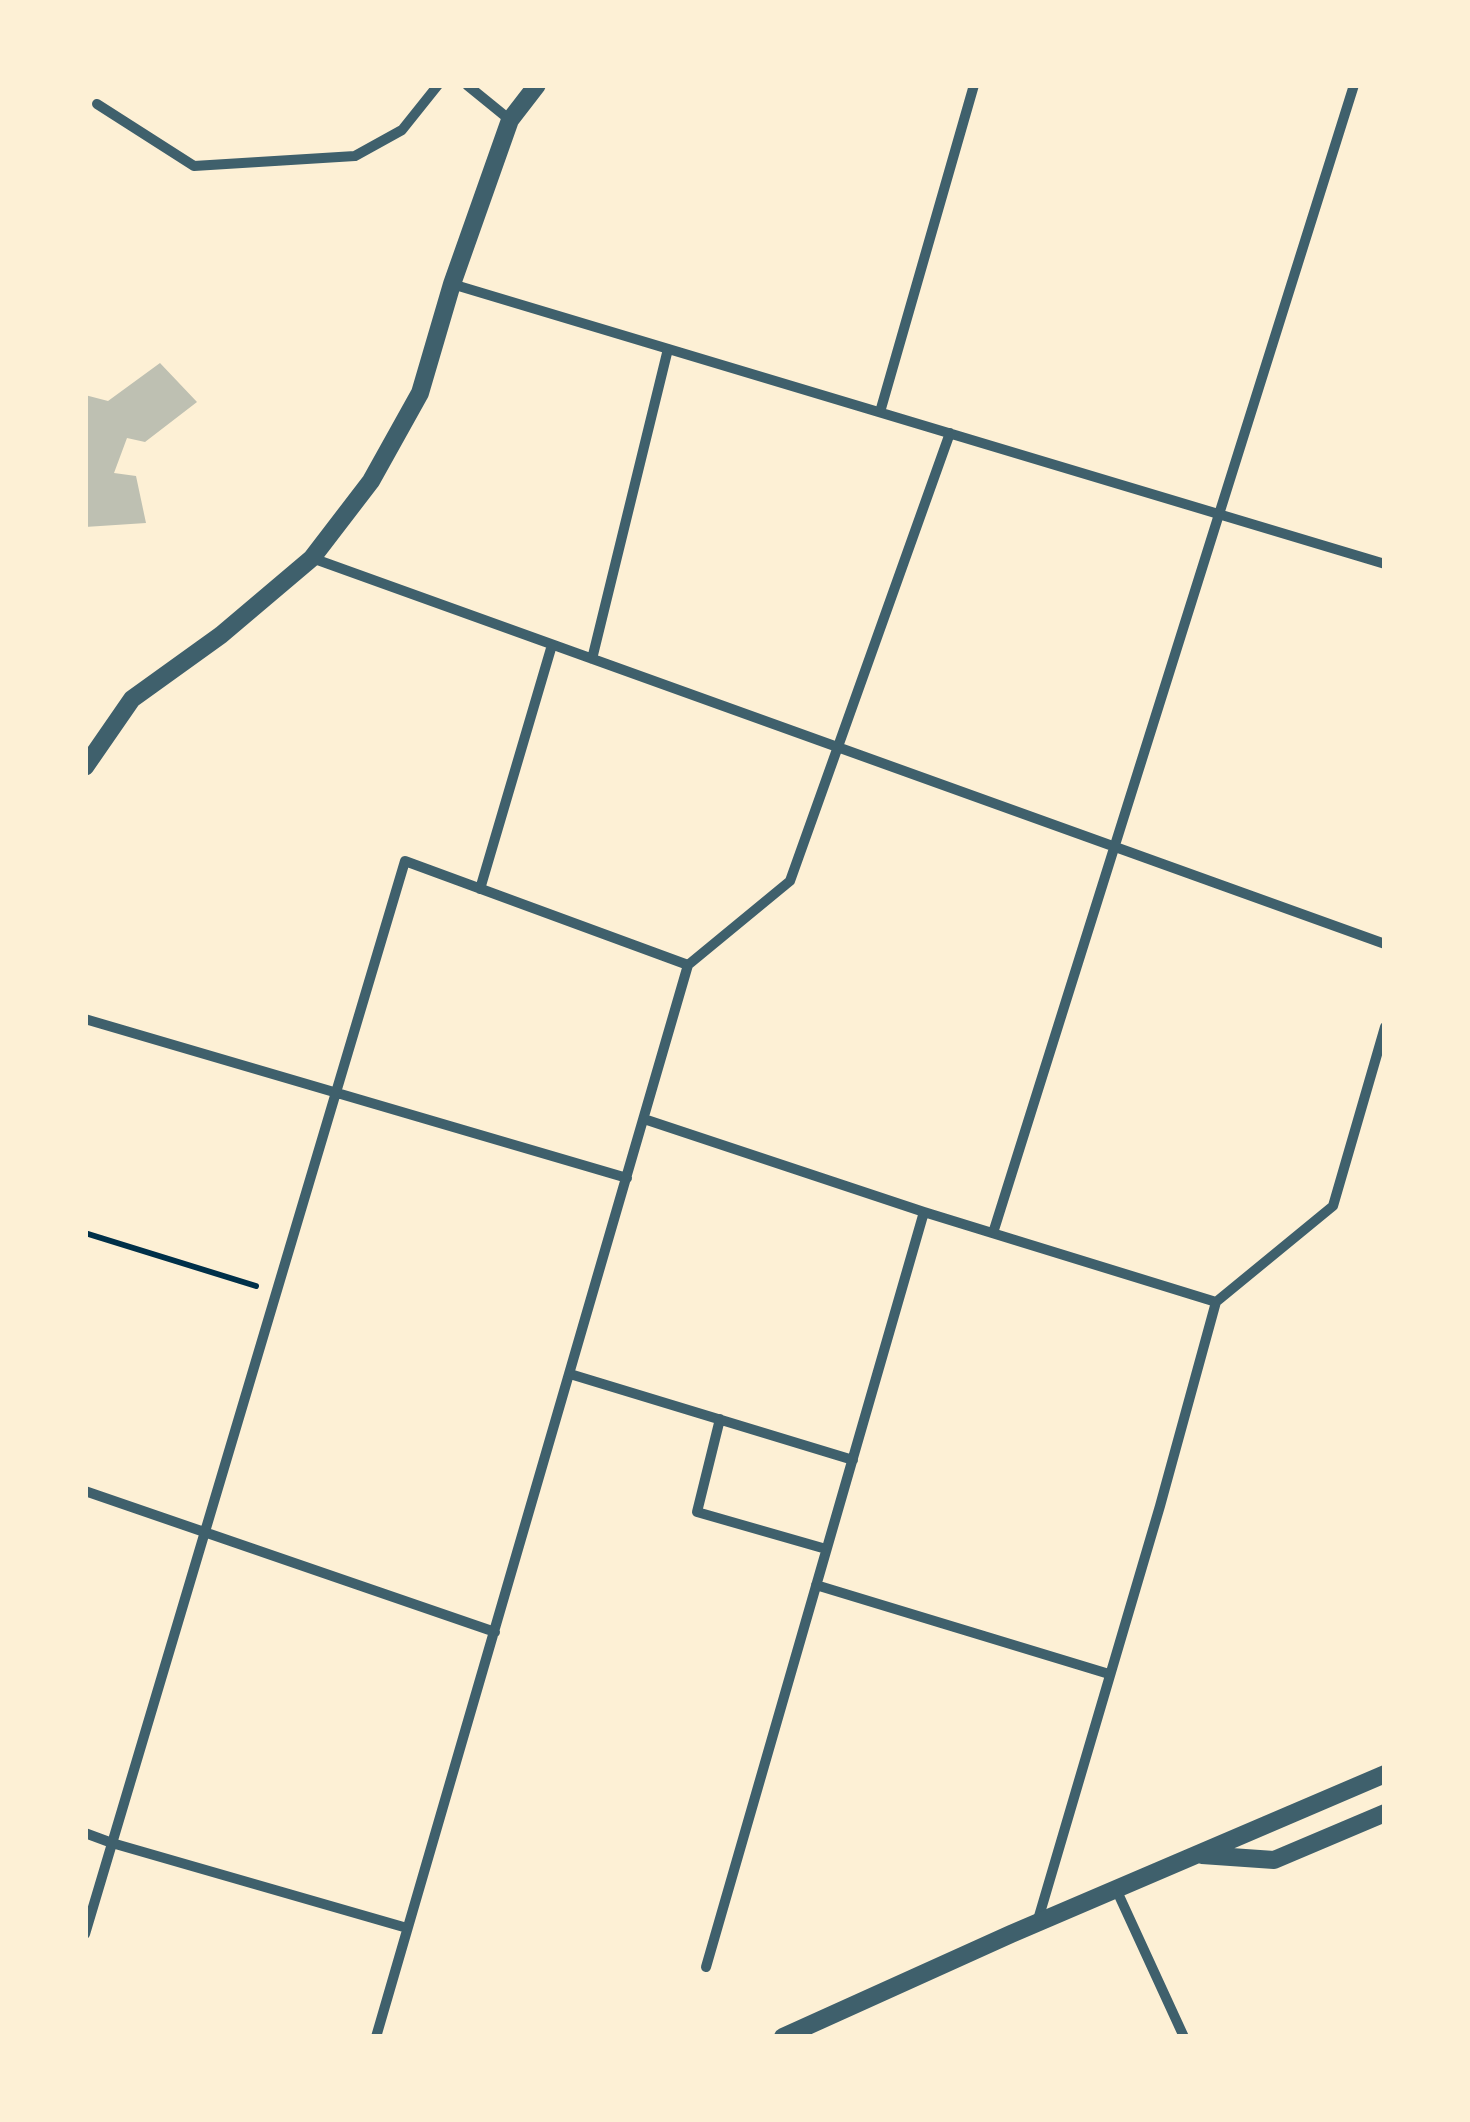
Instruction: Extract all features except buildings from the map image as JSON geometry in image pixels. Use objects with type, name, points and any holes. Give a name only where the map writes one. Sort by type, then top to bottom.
[{"type":"street","points":[[97,104],[194,166],[356,156],[402,130],[438,85]]},
{"type":"street","points":[[467,85],[510,120]]},
{"type":"street","points":[[85,768],[132,699],[221,635],[312,558],[371,481],[420,393],[452,284],[510,120],[536,85]]},
{"type":"street","points":[[880,412],[974,85]]},
{"type":"street","points":[[993,1233],[1354,85]]},
{"type":"street","points":[[452,284],[1385,564]]},
{"type":"street","points":[[592,659],[668,349]]},
{"type":"street","points":[[376,2037],[688,965],[790,881],[950,433]]},
{"type":"street","points":[[312,558],[1385,944]]},
{"type":"street","points":[[480,888],[552,644]]},
{"type":"street","points":[[85,1934],[405,861],[688,965]]},
{"type":"street","points":[[85,1019],[627,1178]]},
{"type":"street","points":[[1036,1924],[1216,1302],[1333,1206],[1385,1027]]},
{"type":"street","points":[[644,1120],[1216,1302]]},
{"type":"street","points":[[706,1967],[924,1212]]},
{"type":"street","points":[[570,1374],[853,1460]]},
{"type":"street","points":[[720,1419],[697,1512],[826,1550]]},
{"type":"street","points":[[85,1491],[495,1632]]},
{"type":"street","points":[[816,1584],[1109,1674]]},
{"type":"street","points":[[784,2037],[1385,1774]]},
{"type":"street","points":[[1197,1855],[1274,1860],[1385,1813]]},
{"type":"street","points":[[85,1833],[407,1928]]},
{"type":"street","points":[[1116,1890],[1184,2037]]},
{"type":"path","points":[[85,1232],[276,1292]]}]
